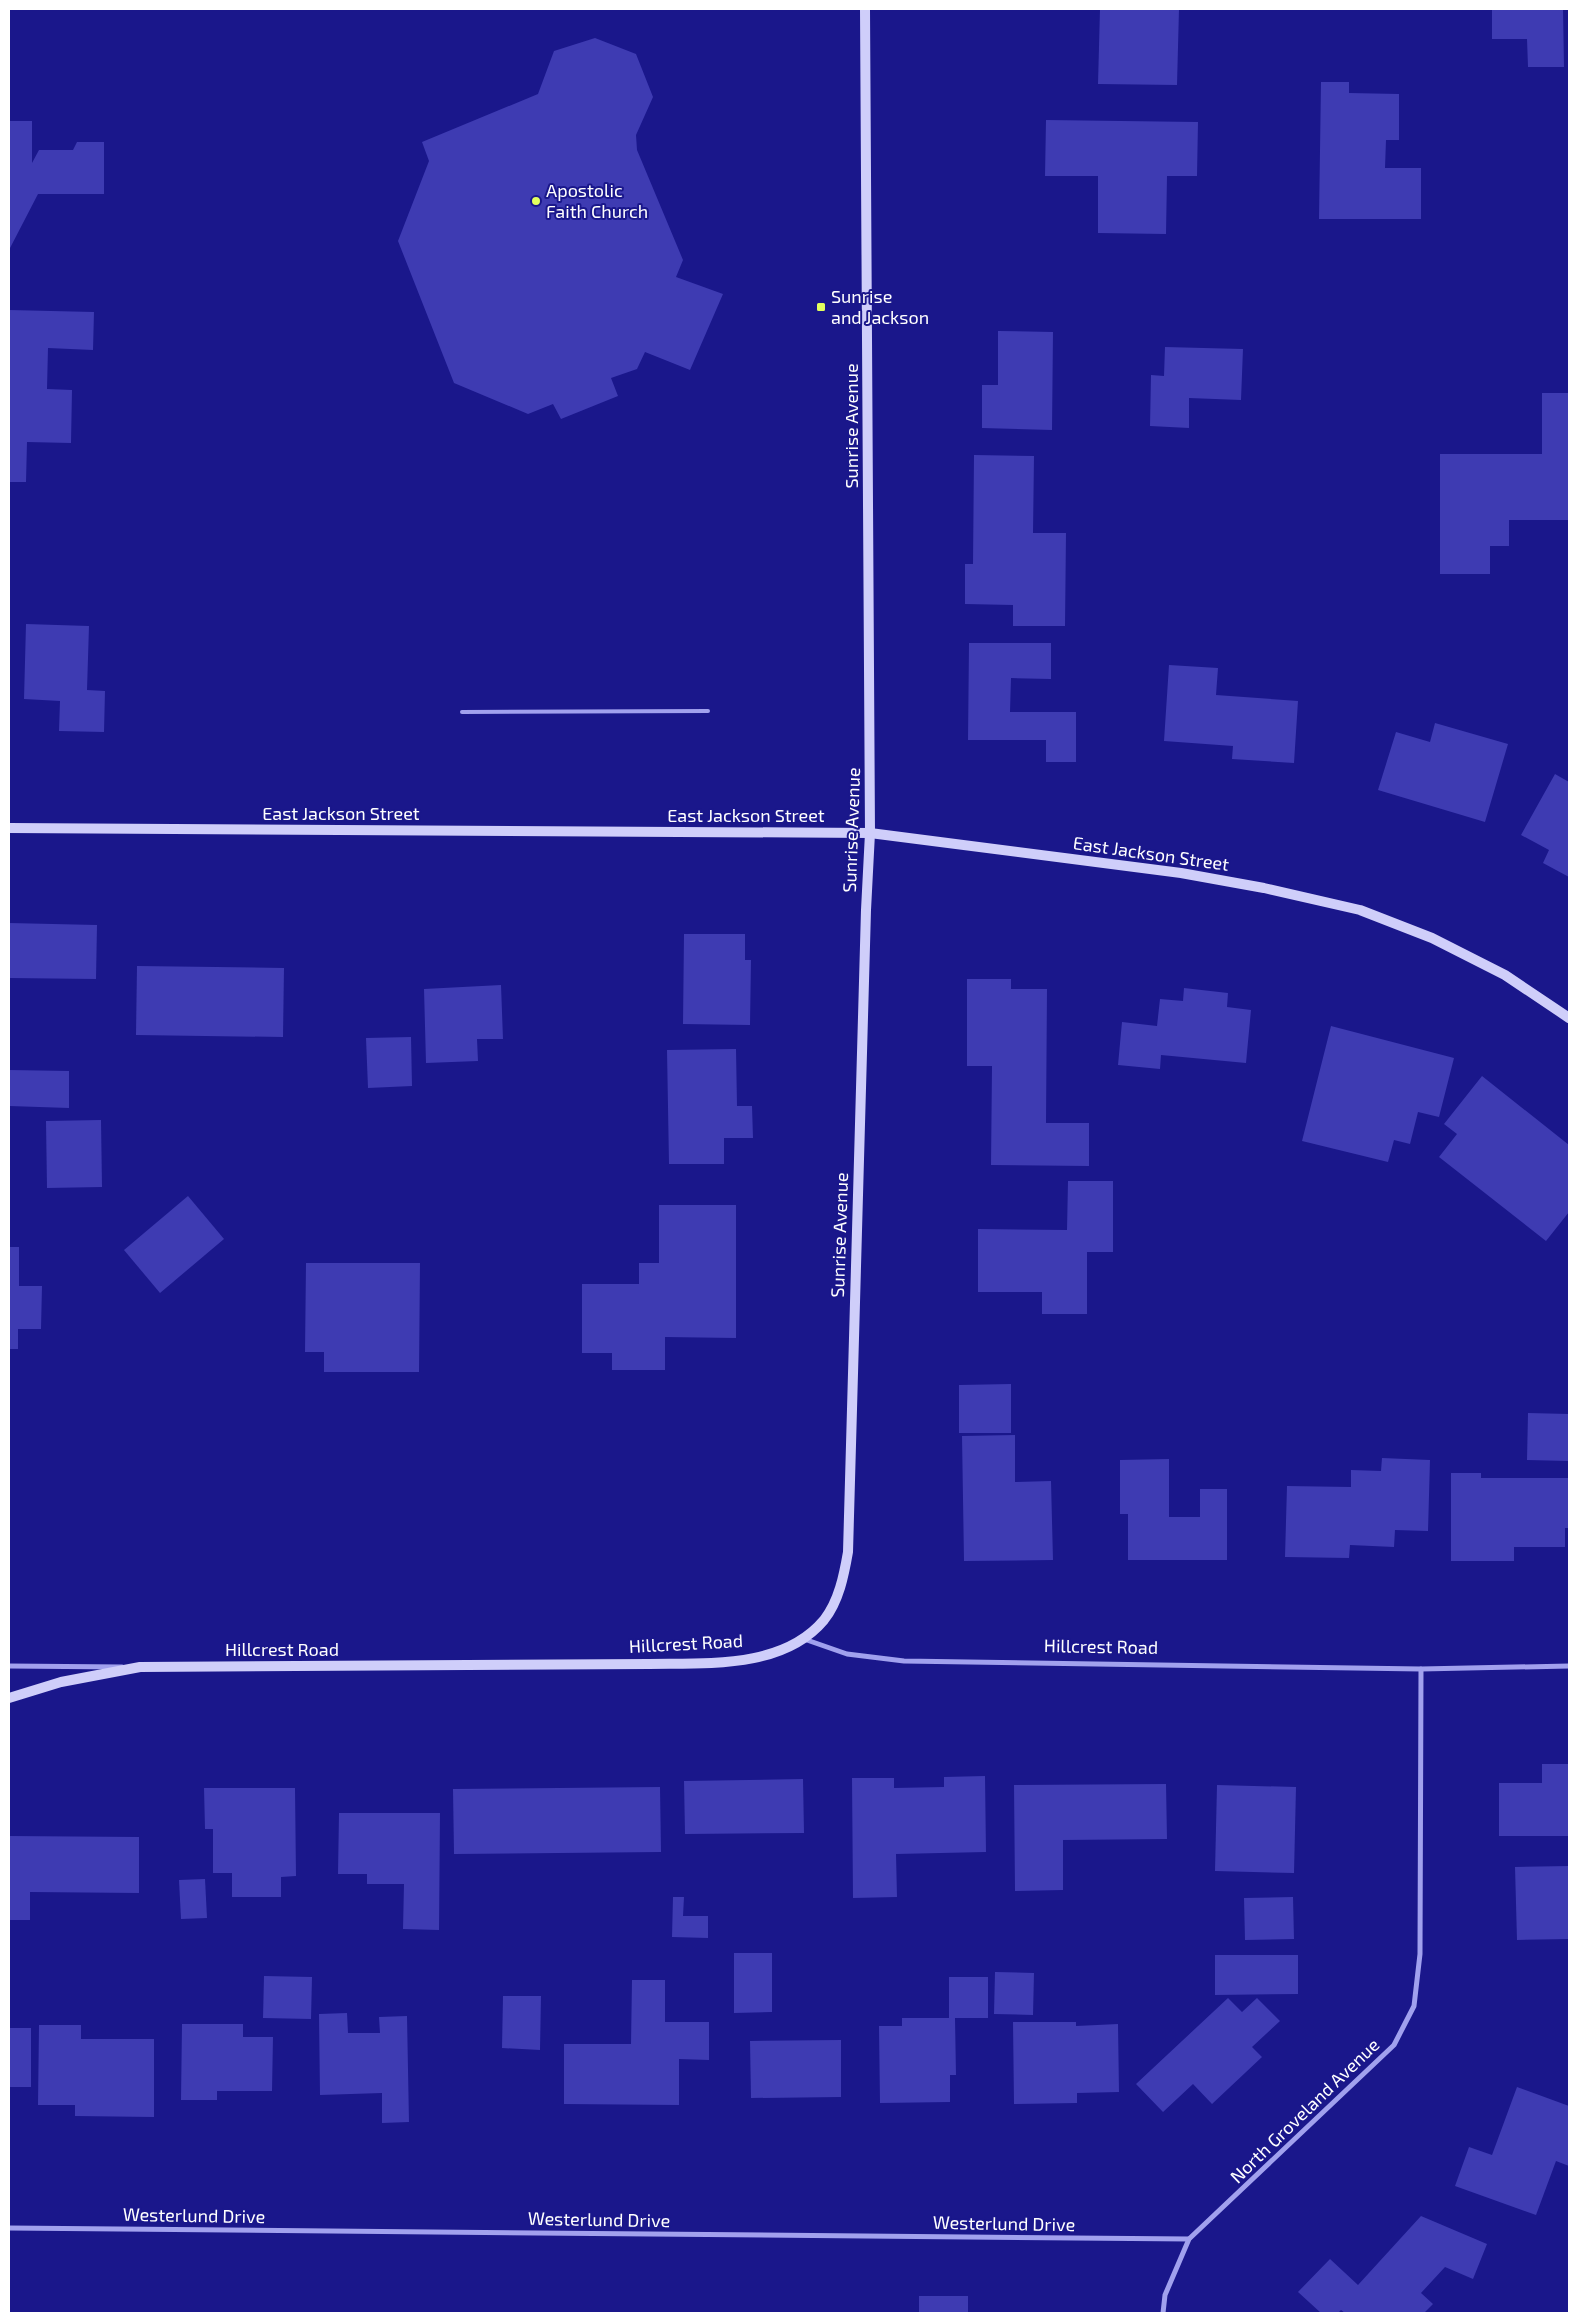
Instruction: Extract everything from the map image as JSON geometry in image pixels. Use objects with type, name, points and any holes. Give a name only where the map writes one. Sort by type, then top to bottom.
[{"type":"street","name":"Sunrise Avenue","points":[[804,1639],[824,1619],[835,1600],[843,1579],[848,1552],[866,910],[870,833],[865,9]]},
{"type":"street","name":"East Jackson Street","points":[[9,828],[870,833],[1181,873],[1264,888],[1360,910],[1432,938],[1488,967],[1569,1018]]},
{"type":"street","name":"Hillcrest Road","points":[[9,1666],[140,1667],[699,1663],[731,1661],[760,1656],[784,1650],[804,1639],[846,1654],[904,1660],[1422,1669],[1569,1666]]},
{"type":"street","points":[[9,1698],[61,1682],[140,1667]]},
{"type":"street","name":"North Groveland Avenue","points":[[1163,2313],[1165,2296],[1189,2240],[1394,2045],[1414,2006],[1420,1954],[1422,1669]]},
{"type":"street","name":"Westerlund Drive","points":[[9,2228],[1189,2240]]},
{"type":"lane","points":[[462,712],[708,711]]},
{"type":"building","points":[[1100,9],[1179,9],[1177,85],[1098,84]]},
{"type":"building","points":[[1492,9],[1563,9],[1564,67],[1528,67],[1527,39],[1492,39]]},
{"type":"building","name":"Apostolic Faith Church","points":[[595,38],[636,54],[653,97],[636,135],[637,150],[683,260],[676,277],[723,294],[690,370],[645,352],[637,369],[611,378],[618,396],[561,419],[553,404],[528,414],[454,383],[398,241],[429,161],[422,142],[538,94],[554,51]]},
{"type":"building","points":[[1321,82],[1349,82],[1349,93],[1399,94],[1399,140],[1386,140],[1385,168],[1421,168],[1421,219],[1319,219]]},
{"type":"building","points":[[1046,120],[1198,122],[1197,176],[1167,176],[1166,234],[1098,233],[1098,176],[1045,176]]},
{"type":"building","points":[[9,121],[32,121],[32,163],[39,150],[73,150],[77,142],[104,142],[104,194],[38,194],[9,250]]},
{"type":"building","points":[[9,310],[94,312],[93,350],[48,348],[47,389],[72,390],[71,443],[27,442],[26,482],[9,482]]},
{"type":"building","points":[[998,331],[1053,332],[1052,430],[982,428],[982,385],[998,385]]},
{"type":"building","points":[[1165,347],[1243,349],[1241,400],[1189,398],[1189,428],[1150,426],[1151,375],[1164,376]]},
{"type":"building","points":[[1542,393],[1569,393],[1569,520],[1509,520],[1509,546],[1490,546],[1490,574],[1440,574],[1440,454],[1542,454]]},
{"type":"building","points":[[974,455],[1034,456],[1033,533],[1066,533],[1065,626],[1013,626],[1013,605],[965,604],[965,564],[973,564]]},
{"type":"building","points":[[26,624],[89,626],[87,690],[105,691],[104,732],[59,731],[60,701],[24,699]]},
{"type":"building","points":[[969,643],[1051,643],[1051,679],[1011,678],[1010,712],[1076,712],[1076,762],[1046,762],[1046,740],[968,740]]},
{"type":"building","points":[[1169,665],[1218,668],[1216,695],[1298,701],[1294,763],[1232,759],[1233,746],[1164,741]]},
{"type":"building","points":[[1435,723],[1508,744],[1485,822],[1378,790],[1396,732],[1430,742]]},
{"type":"building","points":[[1555,774],[1569,782],[1569,877],[1543,863],[1549,850],[1521,835]]},
{"type":"building","points":[[9,923],[97,925],[96,979],[9,978]]},
{"type":"building","points":[[684,934],[745,934],[745,960],[751,960],[750,1025],[683,1024]]},
{"type":"building","points":[[137,966],[284,968],[283,1037],[136,1035]]},
{"type":"building","points":[[967,979],[1011,979],[1011,989],[1047,989],[1046,1123],[1089,1123],[1089,1166],[991,1165],[992,1066],[967,1066]]},
{"type":"building","points":[[501,985],[503,1039],[477,1039],[478,1061],[426,1063],[424,989]]},
{"type":"building","points":[[1184,988],[1228,993],[1227,1007],[1251,1010],[1246,1063],[1161,1055],[1160,1069],[1118,1065],[1122,1022],[1157,1026],[1160,999],[1183,1001]]},
{"type":"building","points":[[1331,1026],[1454,1058],[1439,1117],[1418,1112],[1410,1144],[1394,1140],[1388,1162],[1302,1141]]},
{"type":"building","points":[[411,1037],[412,1086],[368,1088],[366,1038]]},
{"type":"building","points":[[736,1049],[737,1106],[752,1106],[753,1138],[724,1138],[724,1164],[669,1164],[667,1050]]},
{"type":"building","points":[[9,1070],[69,1071],[69,1108],[9,1106]]},
{"type":"building","points":[[1482,1076],[1569,1145],[1569,1212],[1546,1241],[1439,1157],[1457,1134],[1444,1124]]},
{"type":"building","points":[[101,1120],[102,1187],[47,1188],[46,1121]]},
{"type":"building","points":[[1068,1181],[1113,1181],[1113,1252],[1087,1252],[1087,1314],[1042,1314],[1042,1292],[978,1292],[978,1229],[1067,1230]]},
{"type":"building","points":[[188,1196],[224,1239],[160,1293],[124,1250]]},
{"type":"building","points":[[659,1205],[736,1205],[736,1338],[665,1337],[665,1370],[612,1370],[612,1353],[582,1353],[582,1284],[639,1284],[639,1263],[659,1263]]},
{"type":"building","points":[[9,1247],[19,1247],[19,1286],[42,1286],[41,1329],[18,1329],[18,1349],[9,1349]]},
{"type":"building","points":[[306,1263],[420,1263],[419,1372],[324,1372],[324,1352],[305,1352]]},
{"type":"building","points":[[1011,1384],[1011,1433],[959,1433],[959,1385]]},
{"type":"building","points":[[1528,1413],[1569,1414],[1569,1461],[1527,1460]]},
{"type":"building","points":[[1015,1435],[1015,1482],[1051,1481],[1053,1560],[964,1561],[962,1436]]},
{"type":"building","points":[[1382,1458],[1430,1460],[1428,1531],[1395,1530],[1394,1547],[1350,1545],[1349,1558],[1285,1557],[1287,1486],[1351,1487],[1351,1470],[1381,1471]]},
{"type":"building","points":[[1169,1459],[1169,1517],[1200,1517],[1200,1489],[1227,1489],[1227,1560],[1128,1560],[1128,1514],[1120,1514],[1120,1460]]},
{"type":"building","points":[[1451,1473],[1481,1473],[1481,1478],[1569,1478],[1569,1528],[1565,1528],[1565,1547],[1514,1547],[1514,1561],[1451,1561]]},
{"type":"building","points":[[1542,1764],[1569,1764],[1569,1836],[1499,1836],[1499,1783],[1542,1783]]},
{"type":"building","points":[[985,1776],[986,1852],[896,1854],[897,1897],[853,1898],[852,1778],[894,1778],[894,1788],[944,1787],[944,1777]]},
{"type":"building","points":[[803,1779],[804,1833],[685,1834],[684,1781]]},
{"type":"building","points":[[1166,1784],[1167,1839],[1063,1840],[1063,1890],[1015,1891],[1014,1785]]},
{"type":"building","points":[[1217,1785],[1296,1787],[1294,1873],[1215,1871]]},
{"type":"building","points":[[660,1787],[661,1852],[454,1854],[453,1789]]},
{"type":"building","points":[[204,1788],[295,1788],[296,1876],[281,1877],[281,1897],[232,1897],[232,1873],[213,1873],[213,1829],[205,1829]]},
{"type":"building","points":[[339,1813],[440,1813],[439,1930],[403,1929],[404,1884],[367,1884],[367,1874],[338,1874]]},
{"type":"building","points":[[9,1836],[139,1837],[139,1893],[30,1892],[30,1920],[9,1920]]},
{"type":"building","points":[[1569,1866],[1569,1939],[1517,1940],[1515,1867]]},
{"type":"building","points":[[205,1879],[207,1918],[181,1919],[179,1880]]},
{"type":"building","points":[[673,1897],[684,1897],[683,1916],[708,1916],[708,1938],[672,1937]]},
{"type":"building","points":[[1293,1897],[1294,1939],[1245,1940],[1244,1898]]},
{"type":"building","points":[[734,1953],[772,1953],[772,2012],[734,2013]]},
{"type":"building","points":[[1215,1955],[1298,1955],[1298,1994],[1215,1995]]},
{"type":"building","points":[[995,1972],[1034,1973],[1033,2015],[994,2014]]},
{"type":"building","points":[[264,1976],[312,1977],[311,2019],[263,2018]]},
{"type":"building","points":[[949,1977],[988,1977],[988,2018],[955,2018],[956,2075],[950,2075],[950,2102],[880,2103],[879,2026],[902,2026],[902,2018],[949,2018]]},
{"type":"building","points":[[632,1980],[665,1980],[665,2022],[709,2022],[709,2060],[679,2059],[679,2105],[564,2104],[564,2044],[631,2044]]},
{"type":"building","points":[[503,1996],[541,1996],[540,2050],[502,2048]]},
{"type":"building","points":[[1228,1998],[1242,2012],[1257,1998],[1280,2021],[1252,2047],[1262,2057],[1212,2104],[1193,2084],[1163,2112],[1136,2084]]},
{"type":"building","points":[[347,2013],[348,2033],[380,2033],[379,2017],[407,2016],[409,2122],[382,2123],[382,2093],[320,2095],[319,2014]]},
{"type":"building","points":[[1013,2022],[1076,2022],[1076,2026],[1118,2024],[1119,2092],[1077,2093],[1077,2103],[1014,2104]]},
{"type":"building","points":[[182,2024],[243,2024],[243,2037],[273,2037],[272,2091],[217,2091],[217,2100],[181,2100]]},
{"type":"building","points":[[39,2025],[81,2025],[81,2039],[154,2039],[154,2117],[75,2116],[75,2105],[38,2105]]},
{"type":"building","points":[[9,2028],[31,2028],[31,2087],[9,2087]]},
{"type":"building","points":[[841,2040],[841,2097],[751,2098],[750,2041]]},
{"type":"building","points":[[1517,2087],[1569,2106],[1569,2166],[1556,2161],[1536,2215],[1455,2186],[1469,2147],[1492,2155]]},
{"type":"building","points":[[1421,2216],[1487,2244],[1473,2279],[1445,2267],[1421,2293],[1433,2304],[1424,2313],[1345,2313],[1341,2310],[1338,2313],[1321,2313],[1298,2292],[1330,2259],[1358,2285]]},
{"type":"building","points":[[919,2296],[968,2296],[968,2313],[919,2313]]},
{"type":"place","name":"Apostolic Faith Church","points":[[536,201]]},
{"type":"place","name":"Sunrise and Jackson","points":[[821,307]]}]
